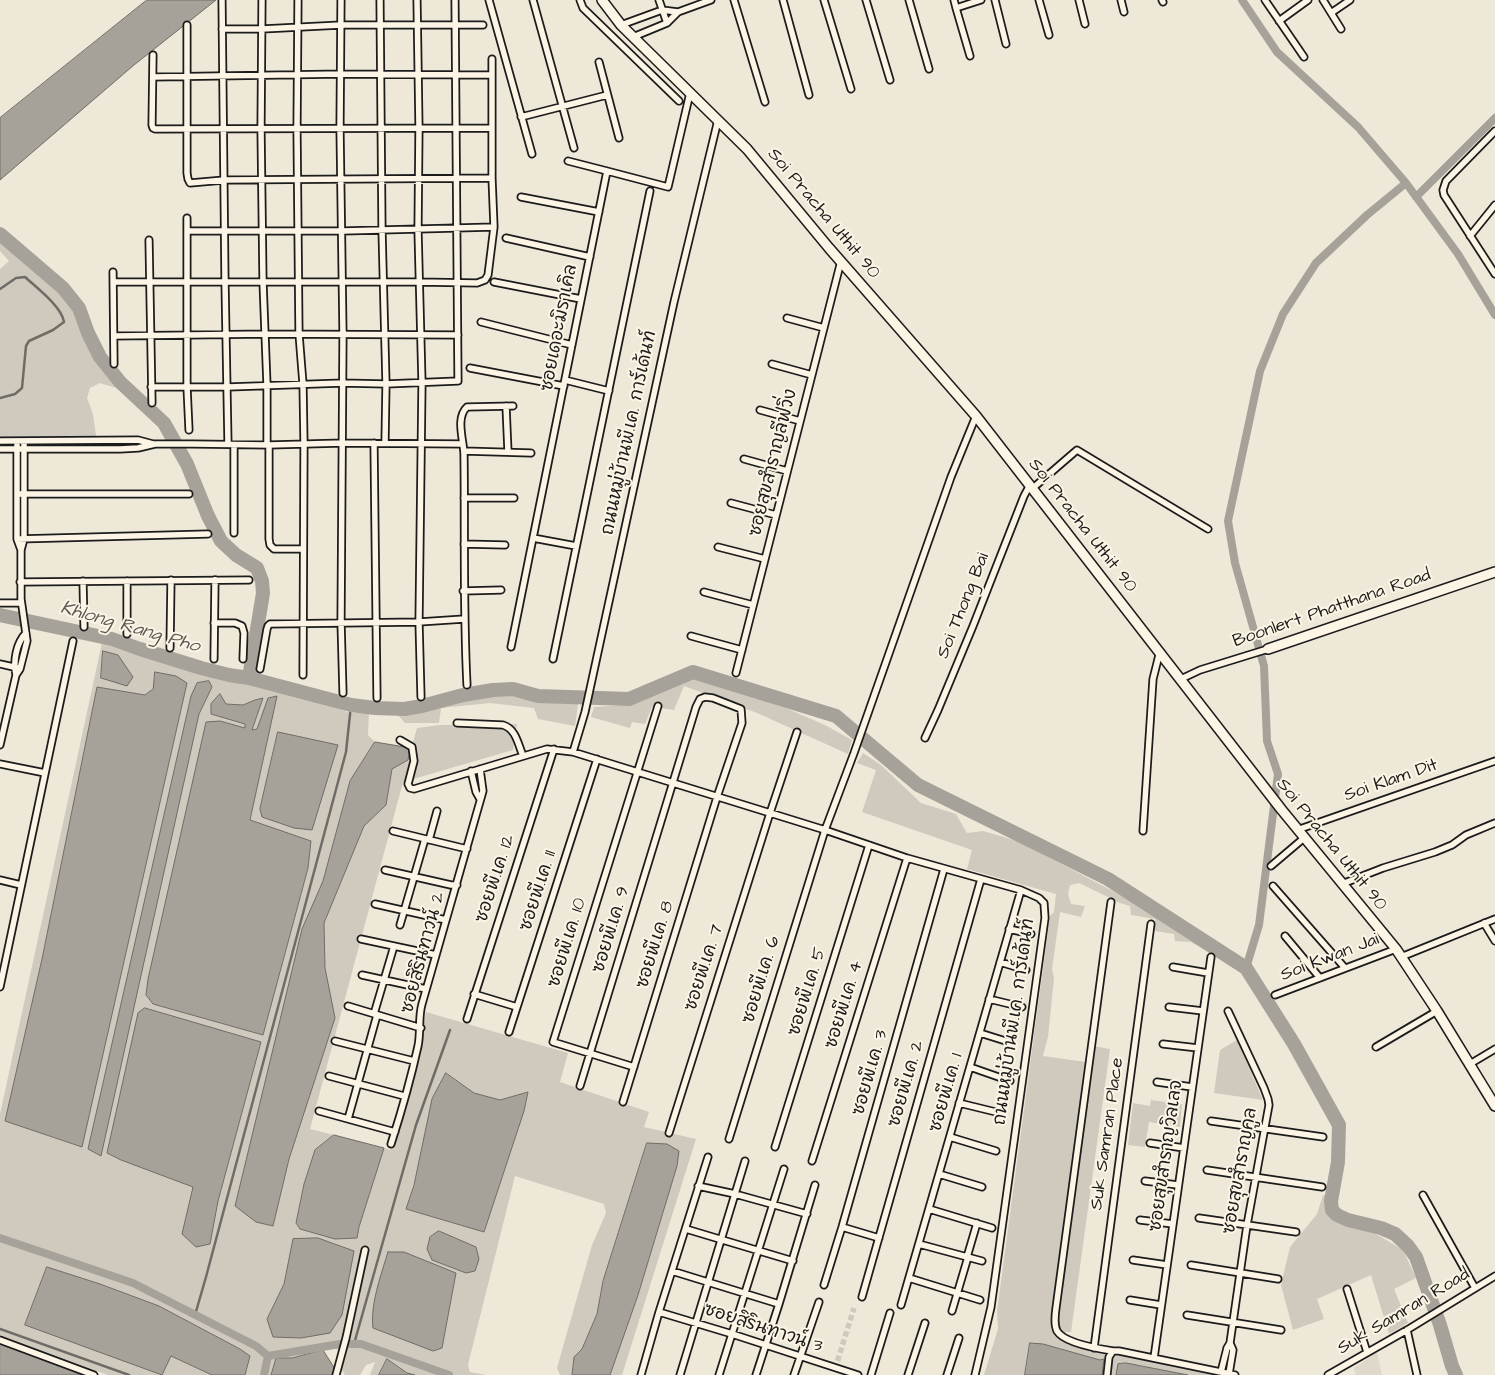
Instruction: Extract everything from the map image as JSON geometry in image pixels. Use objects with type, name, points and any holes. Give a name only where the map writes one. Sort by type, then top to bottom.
[{"type":"street","points":[[222,0],[225,282],[234,533]]},
{"type":"street","points":[[262,0],[262,230],[266,334],[269,539],[270,545],[274,549],[302,549]]},
{"type":"street","points":[[298,0],[298,282],[304,444],[302,549],[303,675]]},
{"type":"street","points":[[341,0],[342,74],[340,128],[343,334],[341,622],[343,693]]},
{"type":"street","points":[[380,0],[381,179],[386,384],[385,443]]},
{"type":"street","points":[[418,0],[418,230],[422,383],[419,622],[421,697]]},
{"type":"street","points":[[152,387],[228,387],[343,383],[386,384],[458,381],[455,0]]},
{"type":"street","points":[[489,0],[532,154]]},
{"type":"street","points":[[533,0],[574,148]]},
{"type":"street","points":[[580,0],[582,8],[679,101]]},
{"type":"street","name":"Soi Pracha Uthit 90","points":[[602,0],[621,25],[747,149],[840,261],[976,416],[1160,651],[1280,809],[1398,953],[1437,1011],[1495,1106]]},
{"type":"street","points":[[659,0],[667,24]]},
{"type":"street","points":[[621,25],[662,10],[678,12],[712,0]]},
{"type":"street","points":[[734,0],[765,102]]},
{"type":"street","points":[[783,0],[809,95]]},
{"type":"street","points":[[824,0],[850,89]]},
{"type":"street","points":[[866,0],[890,80]]},
{"type":"street","points":[[909,0],[929,69]]},
{"type":"street","points":[[954,0],[970,56]]},
{"type":"street","points":[[956,8],[981,0]]},
{"type":"street","points":[[995,0],[1006,44]]},
{"type":"street","points":[[1039,0],[1049,35]]},
{"type":"street","points":[[1079,0],[1085,24]]},
{"type":"street","points":[[1121,0],[1124,12]]},
{"type":"street","points":[[1265,0],[1304,57]]},
{"type":"street","points":[[1279,21],[1308,0]]},
{"type":"street","points":[[1322,0],[1341,29]]},
{"type":"street","points":[[1331,14],[1350,0]]},
{"type":"street","points":[[633,37],[667,24],[678,12]]},
{"type":"street","points":[[187,25],[187,173],[190,183],[224,180],[492,178]]},
{"type":"street","points":[[222,28],[262,29],[341,25],[483,25]]},
{"type":"street","points":[[153,55],[153,128],[187,130],[492,128]]},
{"type":"street","points":[[113,282],[477,283],[485,280],[488,275],[494,228],[492,59]]},
{"type":"street","points":[[599,62],[619,138]]},
{"type":"street","points":[[153,77],[298,74],[492,75]]},
{"type":"street","points":[[568,161],[668,187],[690,93]]},
{"type":"street","points":[[521,117],[607,95]]},
{"type":"street","name":"ถนนหมู่บ้านพี.เค. การ์เด้นท์","points":[[573,752],[584,712],[674,302],[718,120]]},
{"type":"street","points":[[1495,132],[1444,184],[1443,190],[1444,195],[1495,272]]},
{"type":"street","name":"ซอยเดอะมิราเคิล","points":[[512,647],[607,171]]},
{"type":"street","points":[[552,659],[650,191]]},
{"type":"street","points":[[521,196],[598,212]]},
{"type":"street","points":[[1470,236],[1495,205]]},
{"type":"street","points":[[187,218],[187,387],[189,430]]},
{"type":"street","points":[[188,231],[342,231],[494,228]]},
{"type":"street","points":[[506,238],[590,257]]},
{"type":"street","points":[[149,240],[152,403]]},
{"type":"street","name":"ซอยสุขสำราญลีฟวิ่ง","points":[[736,673],[840,261]]},
{"type":"street","points":[[113,272],[114,364]]},
{"type":"street","points":[[494,282],[581,299]]},
{"type":"street","points":[[787,318],[824,328]]},
{"type":"street","points":[[481,322],[572,345]]},
{"type":"street","points":[[114,336],[266,334],[458,335]]},
{"type":"street","points":[[772,364],[812,375]]},
{"type":"street","points":[[470,368],[609,390]]},
{"type":"street","points":[[506,406],[508,452]]},
{"type":"street","points":[[467,685],[464,620],[464,447],[462,416],[464,409],[467,407],[513,406]]},
{"type":"street","points":[[760,410],[800,421]]},
{"type":"street","points":[[825,830],[951,477],[976,416]]},
{"type":"street","points":[[119,440],[120,448]]},
{"type":"street","points":[[0,441],[138,440],[155,444],[182,445],[421,443],[531,453]]},
{"type":"street","points":[[0,745],[3,714],[16,675],[20,639],[26,633],[21,605],[20,582],[20,449],[16,441]]},
{"type":"street","points":[[20,449],[24,441]]},
{"type":"street","points":[[67,441],[67,450]]},
{"type":"street","points":[[374,443],[378,698]]},
{"type":"street","points":[[0,449],[138,448],[155,444]]},
{"type":"street","points":[[1032,486],[1077,450],[1208,529]]},
{"type":"street","points":[[744,459],[787,471]]},
{"type":"street","name":"Soi Thong Bai","points":[[925,738],[944,696],[1024,496],[1032,486]]},
{"type":"street","points":[[20,494],[189,494]]},
{"type":"street","points":[[464,498],[514,498]]},
{"type":"street","points":[[731,503],[776,515]]},
{"type":"street","points":[[21,539],[208,534]]},
{"type":"street","points":[[533,538],[576,546]]},
{"type":"street","points":[[464,544],[505,545]]},
{"type":"street","points":[[718,547],[765,560]]},
{"type":"street","name":"Boonlert Phatthana Road","points":[[1181,679],[1200,670],[1268,649],[1495,572]]},
{"type":"street","points":[[170,648],[171,580]]},
{"type":"street","points":[[214,659],[215,580]]},
{"type":"street","points":[[20,582],[249,580]]},
{"type":"street","points":[[83,581],[84,627]]},
{"type":"street","points":[[127,581],[127,634]]},
{"type":"street","points":[[464,591],[501,590]]},
{"type":"street","points":[[704,592],[753,605]]},
{"type":"street","points":[[0,603],[21,605]]},
{"type":"street","points":[[260,669],[268,626],[270,624],[464,620]]},
{"type":"street","points":[[214,623],[235,622],[242,626],[244,632],[243,659]]},
{"type":"street","points":[[691,636],[742,650]]},
{"type":"street","points":[[0,987],[73,641]]},
{"type":"street","points":[[1143,831],[1153,678],[1160,651]]},
{"type":"street","points":[[0,664],[17,668]]},
{"type":"street","name":"ซอยพี.เค. 9","points":[[580,1086],[696,707],[700,699],[705,696],[740,710],[742,716],[742,723],[717,797]]},
{"type":"street","points":[[636,772],[658,706]]},
{"type":"street","points":[[457,723],[509,727],[515,734],[523,756]]},
{"type":"street","name":"ซอยพี.เค. 7","points":[[669,1133],[797,732]]},
{"type":"street","name":"ถนนหมู่บ้านพี.เค. การ์เด้นท์","points":[[400,740],[412,747],[413,751],[414,761],[408,784],[410,788],[414,789],[554,748],[597,759],[825,830],[907,858],[1021,890],[1044,903],[1045,918],[991,1307],[975,1375]]},
{"type":"street","name":"ซอยพี.เค. 12","points":[[467,1019],[554,748]]},
{"type":"street","name":"ซอยพี.เค. 11","points":[[509,1032],[597,759]]},
{"type":"street","name":"Soi Klam Dit","points":[[1297,830],[1495,761]]},
{"type":"street","points":[[0,764],[45,773]]},
{"type":"street","name":"ซอยสิรินทาวน์ 2","points":[[391,1144],[414,1061],[420,1028],[420,1010],[480,799],[484,791],[480,769]]},
{"type":"street","points":[[471,771],[476,792],[480,799]]},
{"type":"street","name":"ซอยพี.เค. 10","points":[[634,1067],[553,1042],[636,772]]},
{"type":"street","name":"ซอยพี.เค. 8","points":[[623,1102],[717,797]]},
{"type":"street","points":[[400,924],[413,876],[437,811]]},
{"type":"street","points":[[1342,884],[1383,868],[1435,852],[1452,845],[1466,835],[1495,823]]},
{"type":"street","name":"ซอยพี.เค. 6","points":[[729,1139],[825,830]]},
{"type":"street","points":[[393,831],[467,849]]},
{"type":"street","points":[[1271,866],[1304,838]]},
{"type":"street","name":"ซอยพี.เค. 5","points":[[775,1147],[869,845]]},
{"type":"street","name":"ซอยพี.เค. 4","points":[[812,1161],[907,858]]},
{"type":"street","name":"ซอยพี.เค. 3","points":[[824,1285],[944,869]]},
{"type":"street","points":[[385,870],[457,885]]},
{"type":"street","points":[[0,880],[21,885]]},
{"type":"street","name":"ซอยพี.เค. 2","points":[[862,1297],[981,880]]},
{"type":"street","points":[[1273,886],[1345,968]]},
{"type":"street","name":"ซอยพี.เค. 1","points":[[901,1305],[1021,890]]},
{"type":"street","points":[[1111,902],[1055,1326],[1062,1337],[1094,1348],[1113,1352],[1119,1351],[1232,1374]]},
{"type":"street","points":[[375,904],[446,920]]},
{"type":"street","name":"Soi Kwan Jai","points":[[1275,996],[1345,968],[1398,953],[1495,919]]},
{"type":"street","points":[[1484,923],[1495,941]]},
{"type":"street","name":"Suk Samran Place","points":[[1094,1348],[1151,924]]},
{"type":"street","points":[[1009,929],[1031,934]]},
{"type":"street","points":[[1285,936],[1320,978]]},
{"type":"street","points":[[362,940],[436,955]]},
{"type":"street","points":[[348,1118],[359,1084],[394,946]]},
{"type":"street","name":"ซอยสุขสำราญวิลเลจ","points":[[1154,1358],[1211,957]]},
{"type":"street","points":[[1000,962],[1026,970]]},
{"type":"street","points":[[1173,967],[1208,972]]},
{"type":"street","points":[[362,975],[426,989]]},
{"type":"street","points":[[474,994],[517,1007]]},
{"type":"street","points":[[989,999],[1022,1007]]},
{"type":"street","points":[[348,1006],[420,1028]]},
{"type":"street","points":[[1169,1006],[1203,1011]]},
{"type":"street","name":"ซอยสุขสำราญคูล","points":[[1228,1011],[1269,1105],[1255,1177],[1232,1322],[1230,1343],[1233,1350],[1232,1374]]},
{"type":"street","points":[[1376,1047],[1437,1011]]},
{"type":"street","points":[[980,1033],[1012,1043]]},
{"type":"street","points":[[335,1041],[414,1061]]},
{"type":"street","points":[[1163,1044],[1198,1048]]},
{"type":"street","points":[[1470,1064],[1495,1049]]},
{"type":"street","points":[[970,1067],[1010,1081]]},
{"type":"street","points":[[328,1076],[404,1096]]},
{"type":"street","points":[[1157,1082],[1192,1087]]},
{"type":"street","points":[[960,1103],[1000,1114]]},
{"type":"street","points":[[319,1111],[395,1132]]},
{"type":"street","points":[[1211,1121],[1265,1130],[1323,1136]]},
{"type":"street","points":[[950,1137],[996,1151]]},
{"type":"street","points":[[1150,1144],[1184,1148]]},
{"type":"street","points":[[641,1375],[708,1157]]},
{"type":"street","points":[[680,1375],[745,1161]]},
{"type":"street","points":[[719,1375],[784,1169]]},
{"type":"street","points":[[1207,1170],[1322,1187]]},
{"type":"street","points":[[939,1174],[982,1187]]},
{"type":"street","points":[[1144,1181],[1178,1185]]},
{"type":"street","points":[[756,1375],[815,1185]]},
{"type":"street","points":[[698,1186],[807,1214]]},
{"type":"street","points":[[1423,1195],[1476,1288]]},
{"type":"street","points":[[929,1209],[992,1228]]},
{"type":"street","points":[[1199,1218],[1296,1232]]},
{"type":"street","points":[[1140,1220],[1173,1224]]},
{"type":"street","points":[[952,1311],[977,1223]]},
{"type":"street","points":[[842,1227],[879,1238]]},
{"type":"street","points":[[686,1229],[792,1261]]},
{"type":"street","points":[[919,1244],[982,1261]]},
{"type":"street","points":[[336,1375],[365,1250]]},
{"type":"street","points":[[1134,1260],[1167,1265]]},
{"type":"street","points":[[1191,1266],[1278,1279]]},
{"type":"street","points":[[672,1271],[779,1304]]},
{"type":"street","name":"Suk Samran Road","points":[[1328,1375],[1407,1330],[1495,1276]]},
{"type":"street","points":[[909,1278],[980,1300]]},
{"type":"street","points":[[1347,1289],[1367,1352]]},
{"type":"street","points":[[1130,1300],[1161,1305]]},
{"type":"street","points":[[794,1375],[819,1302]]},
{"type":"street","name":"ซอยสิรินทาวน์ 3","points":[[659,1312],[799,1356],[834,1372],[858,1375]]},
{"type":"street","points":[[871,1375],[890,1313]]},
{"type":"street","points":[[1187,1315],[1281,1330]]},
{"type":"street","points":[[908,1375],[925,1323]]},
{"type":"street","points":[[1407,1330],[1416,1375]]},
{"type":"street","points":[[947,1375],[959,1338]]},
{"type":"street","points":[[0,1340],[94,1375]]},
{"type":"street","name":"ซอยสุขสำราญคูล","points":[[1221,1372],[1226,1348],[1230,1343]]},
{"type":"street","points":[[1107,1375],[1109,1357],[1113,1352]]},
{"type":"shaded area","points":[[147,0],[216,0],[134,65],[0,180],[0,118]]},
{"type":"shaded area","points":[[0,236],[24,259],[26,265],[68,301],[78,316],[93,357],[116,388],[100,383],[90,388],[87,398],[93,414],[96,436],[0,437],[0,269],[9,261],[0,251]]},
{"type":"shaded area","points":[[102,643],[197,674],[282,689],[350,713],[369,711],[368,735],[375,742],[350,781],[323,881],[302,929],[273,1225],[289,1159],[335,1018],[325,968],[324,923],[364,826],[386,805],[392,769],[408,760],[417,728],[440,725],[517,724],[513,750],[403,782],[310,1129],[334,1135],[315,1150],[304,1184],[296,1223],[300,1229],[335,1239],[357,1237],[384,1148],[391,1150],[402,1123],[426,1012],[568,1053],[560,1082],[649,1112],[644,1127],[696,1139],[622,1375],[610,1375],[638,1295],[677,1165],[647,1143],[603,1281],[597,1314],[582,1349],[574,1357],[572,1375],[560,1375],[557,1368],[592,1245],[606,1213],[604,1204],[515,1176],[468,1365],[470,1372],[486,1375],[415,1375],[407,1373],[387,1359],[379,1375],[370,1375],[375,1362],[366,1365],[360,1375],[345,1375],[342,1370],[338,1350],[335,1348],[314,1351],[292,1358],[276,1358],[271,1375],[245,1375],[250,1356],[240,1349],[159,1306],[100,1284],[162,1375],[108,1375],[0,1335],[0,1114]],"holes":[[[155,672],[187,683],[81,1147],[5,1121],[42,959],[97,687],[145,695],[153,689]],[[212,687],[199,714],[88,1149],[191,696]],[[276,696],[250,820],[311,841],[308,868],[263,1035],[153,1004],[146,996],[220,721],[245,728],[246,724],[211,714],[226,704],[243,705],[263,699],[252,730],[257,730],[268,698]],[[261,1042],[218,1201],[209,1244],[193,1187],[121,1160],[107,1152]],[[447,1073],[474,1093],[500,1101],[528,1092],[484,1232],[406,1209]],[[293,1239],[301,1338],[267,1319],[284,1284]]]},
{"type":"shaded area","points":[[103,651],[118,655],[133,677],[127,686],[101,678]]},
{"type":"shaded area","points":[[155,672],[176,676],[187,683],[82,1147],[5,1121],[42,959],[97,687],[145,695],[153,689]]},
{"type":"shaded area","points":[[693,679],[720,684],[825,725],[852,740],[848,754],[757,713],[684,686],[674,710],[652,707],[645,724],[632,722],[630,728],[591,717],[594,707],[626,705],[639,702],[678,682]]},
{"type":"shaded area","points":[[209,681],[212,687],[199,714],[101,1156],[88,1149],[191,696],[197,683]]},
{"type":"shaded area","points":[[220,694],[226,704],[243,705],[263,698],[252,730],[257,729],[268,698],[277,696],[250,820],[311,841],[308,868],[263,1035],[153,1004],[146,995],[206,722],[220,721],[245,728],[245,724],[211,714],[211,704]]},
{"type":"shaded area","points":[[481,694],[519,694],[540,701],[578,704],[575,726],[538,719],[534,708],[490,703],[441,708],[439,723],[405,723],[396,713]]},
{"type":"shaded area","points":[[278,732],[338,745],[312,830],[294,828],[262,817],[260,809]]},
{"type":"shaded area","points":[[375,742],[411,748],[408,760],[392,769],[386,805],[364,826],[324,923],[325,968],[335,1018],[289,1159],[273,1226],[256,1222],[235,1206],[302,929],[323,881],[350,781]]},
{"type":"shaded area","points":[[863,753],[881,765],[921,803],[956,814],[967,833],[983,831],[1017,841],[1149,910],[1233,967],[1191,942],[1175,941],[1174,934],[1155,931],[1155,919],[1131,915],[1130,906],[1079,883],[1070,885],[1068,894],[1071,904],[1085,906],[1081,917],[1060,912],[1052,969],[1054,978],[1048,1037],[1043,1056],[1086,1062],[1056,1278],[1051,1329],[1055,1337],[1105,1353],[1104,1359],[1100,1360],[1030,1343],[1025,1375],[984,1375],[998,1329],[997,1311],[1050,916],[1054,912],[1056,894],[967,869],[972,850],[862,812],[876,770],[857,763]]},
{"type":"shaded area","points":[[145,1008],[261,1042],[218,1201],[210,1244],[196,1247],[182,1234],[193,1187],[107,1153],[138,1013]]},
{"type":"shaded area","points":[[1237,1040],[1263,1100],[1214,1093],[1220,1050]]},
{"type":"shaded area","points":[[1094,1046],[1110,1049],[1071,1332],[1063,1332],[1059,1325],[1058,1311]]},
{"type":"shaded area","points":[[446,1073],[474,1093],[500,1100],[528,1092],[524,1111],[484,1232],[406,1209],[414,1185],[432,1099]]},
{"type":"shaded area","points":[[1151,1100],[1182,1104],[1180,1127],[1149,1122],[1145,1147],[1128,1145],[1133,1103],[1150,1106]]},
{"type":"shaded area","points":[[334,1135],[384,1148],[357,1238],[335,1239],[300,1229],[296,1223],[304,1184],[315,1150]]},
{"type":"shaded area","points":[[647,1143],[667,1144],[679,1151],[677,1166],[638,1295],[610,1375],[572,1375],[574,1357],[582,1349],[597,1314],[603,1281]]},
{"type":"shaded area","points":[[1323,1195],[1327,1196],[1330,1215],[1336,1220],[1352,1228],[1371,1231],[1403,1250],[1416,1278],[1394,1289],[1408,1323],[1389,1334],[1371,1275],[1317,1299],[1324,1319],[1293,1330],[1281,1285],[1290,1247],[1317,1214]]},
{"type":"shaded area","points":[[439,1231],[476,1247],[479,1259],[475,1271],[466,1273],[432,1260],[427,1249],[430,1237]]},
{"type":"shaded area","points":[[318,1238],[354,1251],[342,1315],[330,1333],[301,1338],[273,1337],[267,1319],[284,1284],[293,1239]]},
{"type":"shaded area","points":[[388,1252],[404,1252],[456,1273],[442,1348],[433,1351],[373,1328],[373,1310],[379,1280]]},
{"type":"shaded area","points":[[47,1267],[159,1306],[240,1349],[250,1356],[245,1375],[212,1375],[171,1356],[162,1375],[25,1325]]},
{"type":"shaded area","points":[[1030,1343],[1043,1344],[1100,1360],[1104,1359],[1102,1375],[1025,1375]]},
{"type":"shaded area","points":[[0,1344],[84,1375],[0,1375]]},
{"type":"shaded area","points":[[323,1350],[335,1369],[333,1375],[271,1375],[276,1358],[292,1358]]},
{"type":"shaded area","points":[[1377,1352],[1382,1375],[1356,1375],[1354,1368]]},
{"type":"shaded area","points":[[1122,1355],[1220,1375],[1188,1375],[1126,1363],[1118,1364],[1116,1375],[1109,1375],[1111,1362],[1116,1356]]},
{"type":"shaded area","points":[[171,1356],[212,1375],[162,1375]]},
{"type":"shaded area","points":[[387,1359],[407,1373],[415,1375],[379,1375]]},
{"type":"shaded area","points":[[1126,1363],[1188,1375],[1116,1375],[1118,1364]]},
{"type":"waterway","points":[[1242,0],[1277,52],[1358,127],[1406,183],[1458,254],[1495,315]]},
{"type":"waterway","points":[[1416,197],[1495,118]]},
{"type":"waterway","points":[[1246,968],[1259,925],[1278,774],[1267,741],[1264,666],[1235,563],[1228,521],[1260,371],[1283,314],[1316,263],[1367,215],[1406,183]]},
{"type":"waterway","points":[[0,234],[63,288],[79,308],[88,333],[100,357],[120,382],[164,423],[187,464],[208,516],[221,541],[236,555],[257,568],[262,581],[263,593],[249,678]]},
{"type":"waterway","points":[[0,289],[16,278],[25,277],[54,304],[64,322],[53,330],[29,341],[26,346],[22,388],[15,394],[0,398]]},
{"type":"waterway","name":"Khlong Rang Pho","points":[[0,615],[112,639],[201,668],[249,678],[351,705],[375,708],[404,709],[463,695],[513,689],[538,696],[629,699],[693,672],[836,716],[918,785],[1108,879],[1246,968],[1294,1044],[1339,1125],[1338,1162],[1331,1201],[1332,1210],[1337,1215],[1348,1220],[1381,1228],[1395,1234],[1408,1246],[1416,1257],[1456,1375]]},
{"type":"waterway","points":[[195,1315],[346,752],[351,705]]},
{"type":"waterway","points":[[354,1344],[416,1125],[450,1030]]},
{"type":"waterway","points":[[0,1238],[133,1283],[256,1346],[268,1356],[264,1375]]},
{"type":"waterway","points":[[0,1329],[129,1375]]},
{"type":"waterway","points":[[268,1356],[340,1344],[361,1344],[449,1375]]},
{"type":"tunnel","points":[[835,1369],[854,1308]]}]
